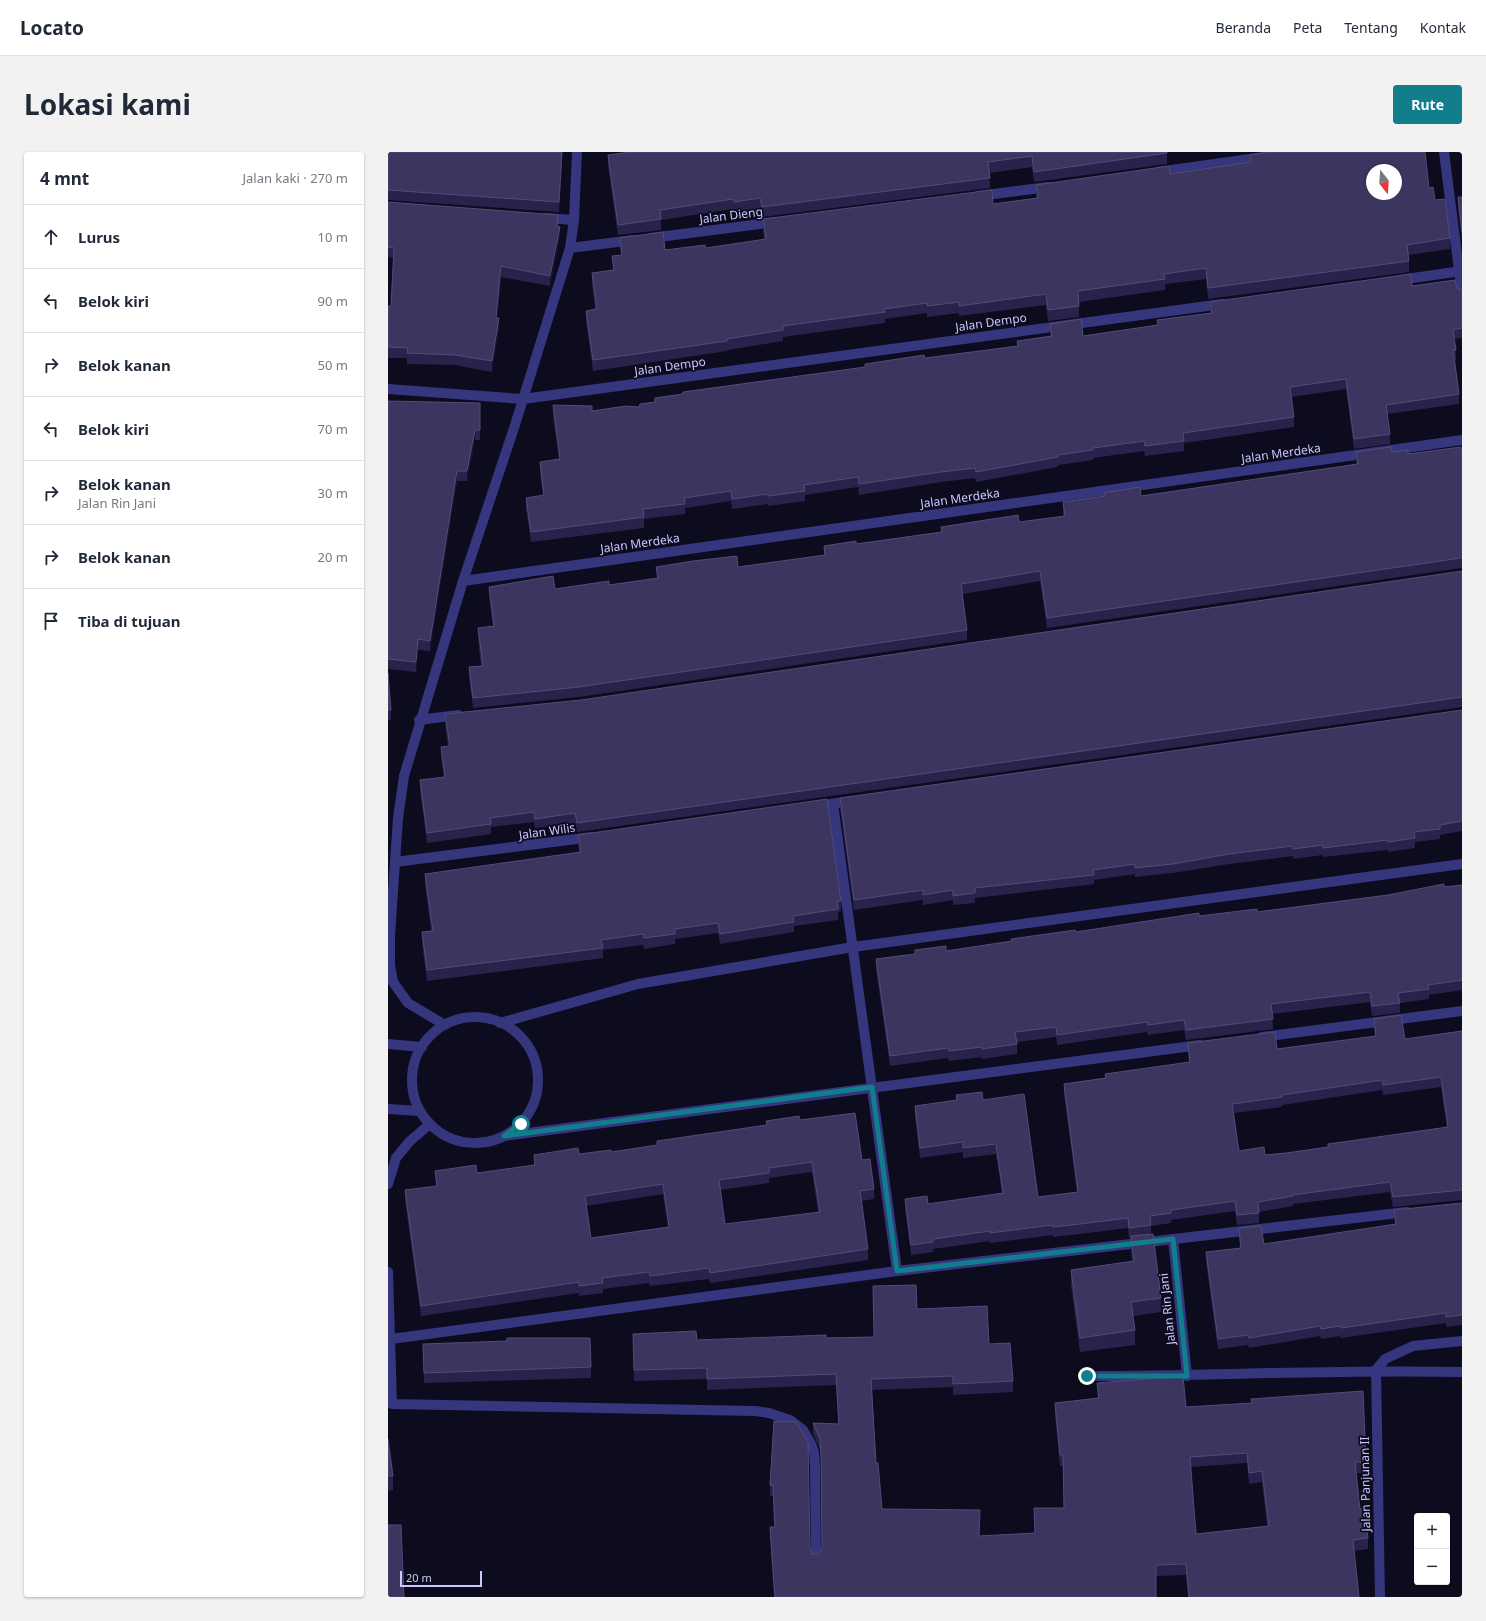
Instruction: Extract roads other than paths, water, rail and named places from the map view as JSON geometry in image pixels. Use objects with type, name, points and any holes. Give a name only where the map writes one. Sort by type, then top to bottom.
[{"type":"street","points":[[444,1026],[408,1003],[393,982],[390,965],[390,936],[398,818],[404,776],[419,720],[523,399],[570,248],[574,220],[577,152]]},
{"type":"street","points":[[1444,152],[1462,294]]},
{"type":"street","points":[[1144,174],[1276,155]]},
{"type":"street","points":[[964,198],[1058,186]]},
{"type":"street","points":[[537,217],[574,220]]},
{"type":"street","name":"Jalan Dieng","points":[[570,248],[783,221]]},
{"type":"street","points":[[1388,281],[1460,272]]},
{"type":"street","name":"Jalan Dempo","points":[[388,389],[523,399],[1231,303]]},
{"type":"street","name":"Jalan Merdeka","points":[[463,581],[1462,440]]},
{"type":"street","points":[[419,720],[469,714]]},
{"type":"street","points":[[802,808],[865,799]]},
{"type":"street","points":[[833,804],[897,1271]]},
{"type":"street","name":"Jalan Wilis","points":[[395,862],[600,836]]},
{"type":"street","points":[[500,1023],[638,984],[853,947],[1462,864]]},
{"type":"street","points":[[1250,1039],[1462,1012]]},
{"type":"street","points":[[504,1136],[521,1124],[532,1108],[538,1088],[538,1068],[530,1049],[518,1033],[500,1023],[482,1017],[462,1019],[444,1026],[432,1035],[422,1047],[413,1068],[413,1090],[420,1111],[430,1124],[446,1136],[465,1142],[485,1142],[504,1136],[1210,1044]]},
{"type":"street","points":[[388,1044],[422,1047]]},
{"type":"street","points":[[388,1110],[420,1111]]},
{"type":"street","points":[[388,1184],[396,1158],[410,1141],[430,1124]]},
{"type":"street","points":[[391,1339],[897,1271],[1415,1211]]},
{"type":"street","name":"Jalan Rin Jani","points":[[1173,1239],[1187,1376]]},
{"type":"street","points":[[388,1272],[392,1404],[755,1411],[770,1413],[790,1420],[806,1433],[814,1452],[816,1558]]},
{"type":"street","points":[[1376,1370],[1385,1358],[1414,1346],[1462,1341]]},
{"type":"street","points":[[1087,1376],[1187,1376],[1376,1370],[1462,1372]]},
{"type":"street","name":"Jalan Panjunan II","points":[[1376,1370],[1380,1597]]}]
